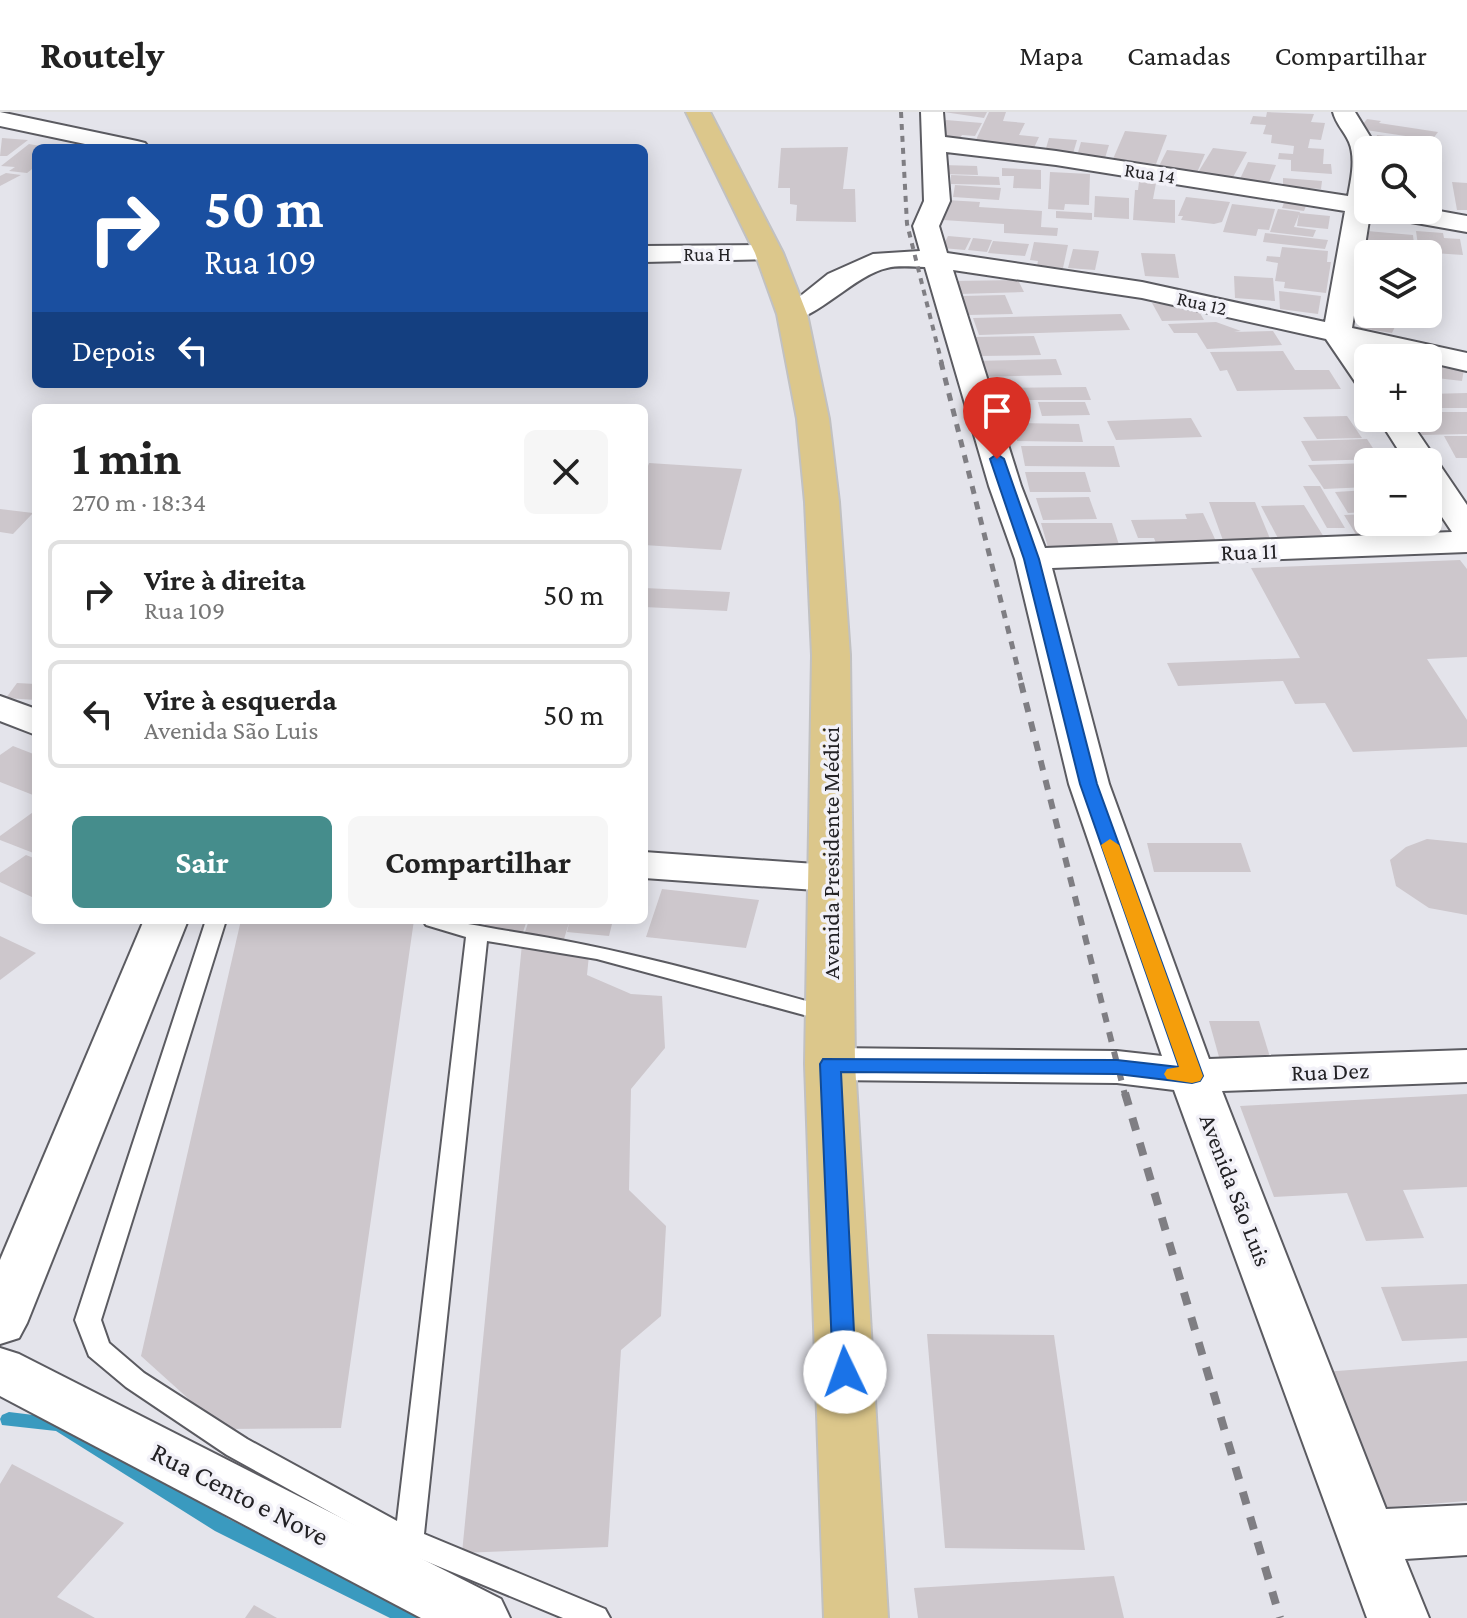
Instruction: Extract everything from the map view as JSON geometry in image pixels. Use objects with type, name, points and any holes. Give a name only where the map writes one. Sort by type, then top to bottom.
[{"type":"main road","name":"Avenida Presidente Médici","points":[[698,112],[769,253],[792,314],[813,419],[822,502],[831,655],[830,1040],[856,1618]]},
{"type":"street","points":[[1344,112],[1357,136]]},
{"type":"street","points":[[0,119],[118,144]]},
{"type":"street","name":"Rua 14","points":[[932,128],[1056,158],[1354,205]]},
{"type":"street","name":"Avenida São Luis","points":[[932,128],[937,201],[926,226],[1005,486],[1032,559],[1089,784],[1192,1076],[1398,1618]]},
{"type":"street","points":[[0,136],[13,131],[49,129]]},
{"type":"street","points":[[1442,220],[1467,224]]},
{"type":"street","points":[[1354,359],[1337,334],[1359,224]]},
{"type":"street","name":"Rua H","points":[[648,254],[769,253]]},
{"type":"street","name":"Rua 12","points":[[792,314],[838,280],[882,260],[935,259],[1142,290],[1467,362]]},
{"type":"street","points":[[1442,492],[1467,530]]},
{"type":"street","name":"Rua 11","points":[[1032,559],[1467,542]]},
{"type":"street","points":[[0,707],[32,721]]},
{"type":"street","points":[[648,865],[830,878]]},
{"type":"street","points":[[0,1323],[164,924]]},
{"type":"street","name":"Rua Dez","points":[[830,1040],[1192,1076],[1467,1066]]},
{"type":"street","name":"Rua Cento e Nove","points":[[0,1370],[479,1618]]},
{"type":"street","points":[[1368,1535],[1467,1530]]},
{"type":"lane","points":[[215,924],[88,1320],[98,1349],[135,1380],[237,1447],[409,1541],[595,1618]]},
{"type":"lane","points":[[447,924],[477,933],[597,952],[830,1040]]},
{"type":"lane","points":[[409,1541],[477,933]]},
{"type":"building","points":[[944,112],[987,112],[984,118]]},
{"type":"building","points":[[989,112],[1006,112],[1003,121],[1025,123],[1019,135],[1039,137],[1033,150],[974,144]]},
{"type":"building","points":[[1267,112],[1314,114],[1311,122],[1325,123],[1321,140],[1310,139],[1308,148],[1324,149],[1323,164],[1331,164],[1332,174],[1291,171],[1291,160],[1278,159],[1279,153],[1293,154],[1294,146],[1271,143],[1272,135],[1263,134],[1266,125],[1250,124],[1253,116],[1266,117]]},
{"type":"building","points":[[1367,119],[1438,132],[1435,136],[1405,136],[1359,129]]},
{"type":"building","points":[[946,120],[982,123],[975,136],[962,135],[959,140],[936,138]]},
{"type":"building","points":[[1125,131],[1167,135],[1156,164],[1113,159]]},
{"type":"building","points":[[2,138],[28,140],[7,156],[0,156]]},
{"type":"building","points":[[1049,138],[1077,140],[1072,157],[1044,155]]},
{"type":"building","points":[[1081,142],[1109,145],[1105,158],[1077,156]]},
{"type":"building","points":[[32,145],[32,169],[27,173],[9,171],[15,167],[1,166]]},
{"type":"building","points":[[848,147],[843,189],[855,189],[856,222],[796,221],[797,205],[790,204],[790,188],[778,188],[781,148]]},
{"type":"building","points":[[1213,148],[1247,152],[1232,179],[1197,174]]},
{"type":"building","points":[[1167,150],[1205,154],[1196,175],[1157,170]]},
{"type":"building","points":[[1248,162],[1276,165],[1268,185],[1239,181]]},
{"type":"building","points":[[943,165],[977,166],[978,175],[943,174]]},
{"type":"building","points":[[1002,168],[1041,170],[1041,189],[1013,188],[1014,176],[1002,176]]},
{"type":"building","points":[[1050,172],[1090,174],[1089,205],[1065,204],[1064,210],[1048,209]]},
{"type":"building","points":[[6,173],[21,175],[0,186],[0,176]]},
{"type":"building","points":[[951,175],[999,177],[1000,185],[951,184]]},
{"type":"building","points":[[1283,178],[1322,181],[1321,189],[1283,186]]},
{"type":"building","points":[[1139,182],[1156,183],[1153,199],[1175,200],[1175,223],[1133,220],[1135,190],[1138,190]]},
{"type":"building","points":[[1452,182],[1467,183],[1467,210],[1457,210]]},
{"type":"building","points":[[955,185],[1001,188],[999,200],[953,197]]},
{"type":"building","points":[[1095,196],[1129,198],[1129,219],[1094,217]]},
{"type":"building","points":[[1186,197],[1230,202],[1222,222],[1214,224],[1181,220],[1183,216],[1178,216]]},
{"type":"building","points":[[946,200],[980,202],[979,207],[1042,211],[1041,227],[1058,228],[1057,236],[1004,233],[1004,224],[943,220]]},
{"type":"building","points":[[1285,200],[1307,203],[1304,211],[1282,208]]},
{"type":"building","points":[[1232,204],[1275,209],[1269,230],[1258,229],[1256,236],[1223,232]]},
{"type":"building","points":[[1278,209],[1300,212],[1294,227],[1316,230],[1313,237],[1270,232]]},
{"type":"building","points":[[1056,211],[1092,213],[1092,220],[1056,218]]},
{"type":"building","points":[[1299,213],[1330,216],[1328,229],[1297,226]]},
{"type":"building","points":[[1367,231],[1413,235],[1414,240],[1367,240]]},
{"type":"building","points":[[1416,231],[1443,233],[1444,238],[1460,239],[1463,255],[1442,254],[1442,240],[1417,240]]},
{"type":"building","points":[[1265,233],[1328,240],[1325,249],[1263,242]]},
{"type":"building","points":[[948,236],[971,238],[965,250],[942,248]]},
{"type":"building","points":[[973,238],[992,240],[987,252],[968,250]]},
{"type":"building","points":[[993,241],[1029,244],[1025,256],[988,253]]},
{"type":"building","points":[[1034,242],[1068,245],[1063,268],[1037,266],[1038,261],[1030,260]]},
{"type":"building","points":[[1282,247],[1328,251],[1327,262],[1331,262],[1326,293],[1284,288],[1285,282],[1275,281],[1278,263],[1266,261],[1267,256],[1280,257]]},
{"type":"building","points":[[1073,249],[1099,251],[1095,270],[1068,268]]},
{"type":"building","points":[[1141,253],[1175,254],[1179,278],[1145,276]]},
{"type":"building","points":[[1234,276],[1273,278],[1275,301],[1235,298]]},
{"type":"building","points":[[1018,280],[1024,292],[959,294],[954,281]]},
{"type":"building","points":[[1279,291],[1321,296],[1318,314],[1280,309]]},
{"type":"building","points":[[1005,295],[1013,314],[968,315],[962,296]]},
{"type":"building","points":[[1152,303],[1197,308],[1204,320],[1162,321]]},
{"type":"building","points":[[1121,314],[1130,330],[979,335],[973,318]]},
{"type":"building","points":[[1216,322],[1241,331],[1234,332],[1273,331],[1282,345],[1207,349],[1197,333],[1174,333],[1168,324]]},
{"type":"building","points":[[1360,328],[1394,328],[1392,333]]},
{"type":"building","points":[[1034,336],[1041,355],[980,356],[975,337]]},
{"type":"building","points":[[1283,351],[1295,370],[1329,370],[1341,389],[1237,391],[1227,370],[1220,371],[1210,352]]},
{"type":"building","points":[[1056,359],[1062,375],[978,377],[974,361]]},
{"type":"building","points":[[1442,366],[1464,369],[1462,381],[1442,379]]},
{"type":"building","points":[[1086,387],[1091,400],[991,400],[988,388]]},
{"type":"building","points":[[1467,393],[1467,408],[1442,408],[1442,394]]},
{"type":"building","points":[[1038,402],[1085,402],[1090,415],[1042,416]]},
{"type":"building","points":[[1442,412],[1467,412],[1467,434],[1422,435],[1420,432],[1442,432]]},
{"type":"building","points":[[1347,416],[1354,432],[1362,438],[1317,439],[1303,417]]},
{"type":"building","points":[[1191,418],[1202,437],[1116,440],[1107,421]]},
{"type":"building","points":[[1014,423],[1079,424],[1083,442],[1017,441]]},
{"type":"building","points":[[1444,436],[1467,436],[1467,458],[1456,458]]},
{"type":"building","points":[[1367,439],[1373,448],[1354,448],[1354,460],[1312,461],[1301,441]]},
{"type":"building","points":[[1021,446],[1114,446],[1120,467],[1025,466]]},
{"type":"building","points":[[649,463],[742,469],[721,550],[648,545]]},
{"type":"building","points":[[1354,463],[1354,488],[1324,489],[1308,465]]},
{"type":"building","points":[[1025,472],[1085,472],[1091,492],[1030,492]]},
{"type":"building","points":[[1303,486],[1320,486],[1345,528],[1327,528]]},
{"type":"building","points":[[1354,491],[1354,513],[1348,513],[1335,492]]},
{"type":"building","points":[[1089,497],[1097,519],[1043,520],[1036,498]]},
{"type":"building","points":[[1209,502],[1255,502],[1273,546],[1225,546]]},
{"type":"building","points":[[1304,505],[1327,542],[1281,544],[1261,506]]},
{"type":"building","points":[[0,509],[32,513],[13,534],[0,532]]},
{"type":"building","points":[[1203,513],[1220,550],[1159,551],[1154,538],[1138,538],[1131,520],[1187,519],[1185,514]]},
{"type":"building","points":[[1344,515],[1354,515],[1354,531]]},
{"type":"building","points":[[1041,523],[1112,523],[1121,551],[1049,551]]},
{"type":"building","points":[[1357,536],[1435,538],[1360,541]]},
{"type":"building","points":[[1460,560],[1467,569],[1467,657],[1427,659],[1467,720],[1467,747],[1353,752],[1325,703],[1295,704],[1283,681],[1178,686],[1167,663],[1300,658],[1251,568]]},
{"type":"building","points":[[648,588],[730,592],[727,611],[648,607]]},
{"type":"building","points":[[17,683],[32,684],[32,700],[6,698]]},
{"type":"building","points":[[13,746],[32,753],[32,795],[0,782],[0,755]]},
{"type":"building","points":[[32,813],[32,852],[0,840],[0,836]]},
{"type":"building","points":[[1427,839],[1467,843],[1467,915],[1429,908],[1396,886],[1390,860],[1406,847]]},
{"type":"building","points":[[1147,843],[1241,843],[1251,872],[1154,872]]},
{"type":"building","points":[[26,855],[32,857],[32,897],[0,882],[0,873]]},
{"type":"building","points":[[662,889],[759,900],[746,948],[646,937]]},
{"type":"building","points":[[240,924],[413,924],[341,1428],[222,1429],[141,1356]]},
{"type":"building","points":[[485,924],[526,924],[523,932],[484,927]]},
{"type":"building","points":[[528,924],[569,924],[564,939],[524,935]]},
{"type":"building","points":[[569,924],[612,924],[609,936],[567,932]]},
{"type":"building","points":[[0,936],[36,953],[0,980]]},
{"type":"building","points":[[522,944],[589,955],[587,975],[631,994],[662,996],[665,1048],[631,1089],[629,1190],[666,1226],[661,1316],[621,1350],[608,1547],[462,1553]]},
{"type":"building","points":[[1209,1021],[1259,1021],[1270,1057],[1219,1057]]},
{"type":"building","points":[[1467,1094],[1467,1187],[1403,1190],[1424,1238],[1366,1241],[1347,1193],[1274,1197],[1240,1106]]},
{"type":"building","points":[[1467,1284],[1467,1338],[1402,1341],[1381,1287]]},
{"type":"building","points":[[927,1334],[1054,1335],[1085,1550],[945,1548]]},
{"type":"building","points":[[1467,1361],[1467,1501],[1377,1508],[1324,1372]]},
{"type":"building","points":[[12,1464],[124,1523],[57,1597],[95,1618],[0,1618],[0,1484]]},
{"type":"building","points":[[1114,1576],[1124,1618],[918,1618],[914,1588]]},
{"type":"building","points":[[254,1605],[277,1618],[245,1618]]},
{"type":"waterway","points":[[9,1420],[59,1424],[222,1525],[410,1618]]},
{"type":"railway","points":[[901,112],[907,224],[942,364]]},
{"type":"railway","points":[[941,362],[1022,685]]},
{"type":"railway","points":[[1021,683],[1125,1095]]},
{"type":"railway","points":[[1125,1093],[1280,1618]]},
{"type":"slow traffic","points":[[1110,845],[1192,1076],[1174,1074]]},
{"type":"route","points":[[845,1372],[830,1064],[1117,1067],[1192,1076],[1089,784],[1032,559],[997,459]]}]
